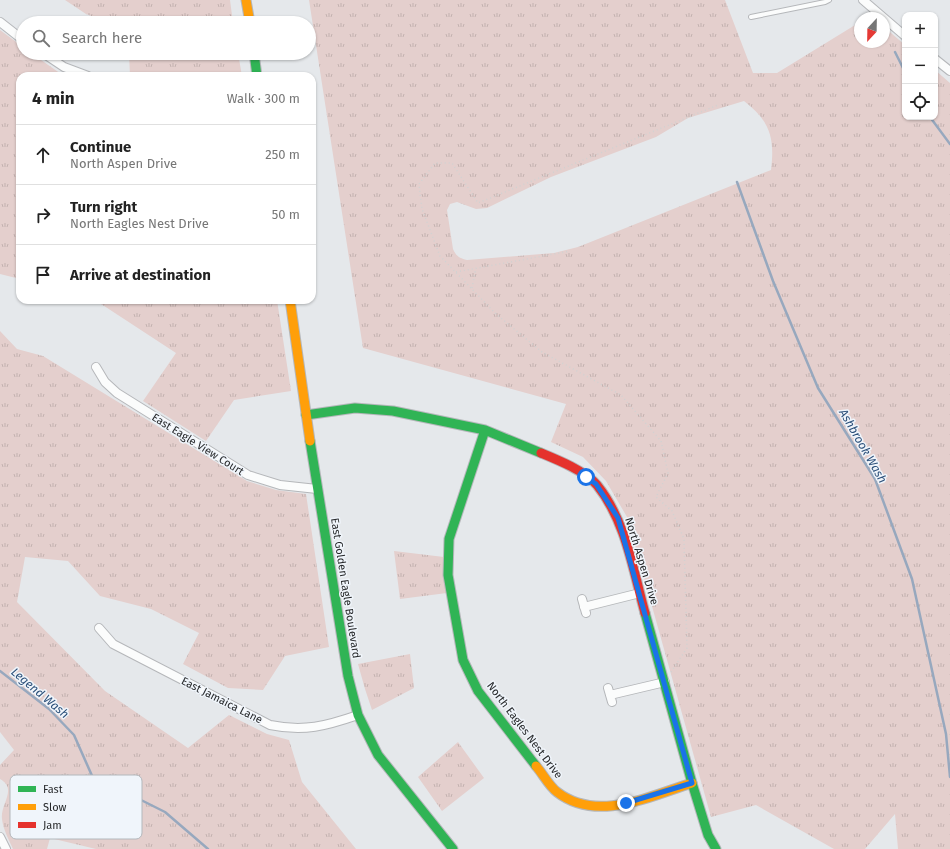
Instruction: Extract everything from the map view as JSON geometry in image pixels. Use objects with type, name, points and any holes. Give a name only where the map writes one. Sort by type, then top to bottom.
[{"type":"street","points":[[246,0],[249,16]]},
{"type":"street","points":[[863,0],[877,12]]},
{"type":"street","points":[[0,22],[16,35]]},
{"type":"street","points":[[890,23],[902,33]]},
{"type":"street","points":[[54,60],[64,67],[77,72]]},
{"type":"street","points":[[255,60],[256,72]]},
{"type":"street","points":[[938,62],[950,71]]},
{"type":"street","name":"East Golden Eagle Boulevard","points":[[291,304],[317,489],[348,676],[358,715],[378,755],[453,849]]},
{"type":"street","name":"East Eagle View Court","points":[[96,367],[105,382],[117,393],[248,475],[280,485],[317,489]]},
{"type":"street","name":"North Aspen Drive","points":[[306,415],[355,408],[393,411],[485,430],[566,463],[596,484],[618,518],[692,783],[708,835],[716,849]]},
{"type":"street","name":"North Eagles Nest Drive","points":[[485,430],[449,540],[448,575],[463,660],[478,691],[557,792],[584,806],[612,807],[692,783]]},
{"type":"street","points":[[584,607],[640,593]]},
{"type":"street","name":"East Jamaica Lane","points":[[99,628],[112,644],[270,725],[284,728],[307,729],[322,727],[358,715]]},
{"type":"street","points":[[610,695],[665,682]]},
{"type":"street","points":[[0,837],[6,849]]},
{"type":"lane","points":[[751,17],[829,0]]},
{"type":"path","points":[[665,682],[687,648],[684,539],[672,511],[656,497],[668,473],[662,441],[622,395],[542,352],[496,314],[440,256],[422,209],[419,184],[435,163],[452,163],[478,203],[718,105]]},
{"type":"path","points":[[456,272],[570,251]]},
{"type":"path","points":[[472,288],[476,268]]},
{"type":"green space","points":[[65,0],[230,0],[232,16],[91,16]]},
{"type":"green space","points":[[309,0],[725,0],[753,73],[777,73],[854,26],[854,48],[890,48],[890,32],[902,42],[902,120],[938,120],[938,73],[950,83],[950,849],[898,849],[895,814],[865,849],[834,849],[756,805],[711,817],[627,517],[606,481],[583,457],[551,442],[566,404],[363,348],[316,45],[316,16],[311,16]],"holes":[[[744,101],[753,108],[765,123],[771,139],[771,170],[578,247],[554,253],[467,260],[458,256],[453,249],[447,210],[450,204],[457,202],[476,209],[487,208],[551,177],[656,137],[688,118]]]},
{"type":"green space","points":[[0,30],[16,42],[16,60],[41,60],[58,72],[16,72],[16,278],[0,274]]},
{"type":"green space","points":[[129,60],[239,60],[241,72],[130,72]]},
{"type":"green space","points":[[101,304],[278,304],[291,391],[234,400],[206,441],[143,401],[176,353]]},
{"type":"green space","points":[[0,331],[17,349],[43,356],[247,481],[276,490],[306,494],[329,647],[285,656],[263,690],[228,688],[183,664],[199,633],[151,609],[100,596],[68,561],[25,557],[17,602],[105,691],[188,748],[229,715],[267,734],[289,740],[302,782],[356,849],[96,849],[54,839],[142,839],[142,775],[10,775],[10,839],[50,839],[47,849],[13,849],[5,831],[2,819],[8,787],[0,779],[0,765],[14,750],[0,732]]},
{"type":"green space","points":[[394,551],[444,557],[447,593],[400,599]]},
{"type":"green space","points":[[410,654],[414,688],[372,710],[358,664]]},
{"type":"green space","points":[[458,742],[484,778],[442,811],[418,777]]},
{"type":"waterway","points":[[895,52],[902,66]]},
{"type":"waterway","points":[[932,120],[950,144]]},
{"type":"waterway","name":"Ashbrook Wash","points":[[737,182],[773,281],[818,388],[875,479],[912,579],[946,734],[950,777]]},
{"type":"waterway","name":"Legend Wash","points":[[0,671],[49,709],[74,735],[92,775]]},
{"type":"waterway","name":"Legend Wash","points":[[142,800],[165,812],[208,849]]},
{"type":"traffic: fast","points":[[255,60],[256,72]]},
{"type":"traffic: fast","points":[[306,415],[355,408],[393,411],[485,430],[541,453]]},
{"type":"traffic: fast","points":[[485,430],[449,539],[448,575],[463,660],[478,691],[536,766]]},
{"type":"traffic: fast","points":[[310,441],[348,676],[358,715],[378,755],[453,849]]},
{"type":"traffic: fast","points":[[645,613],[692,783],[708,835],[716,849]]},
{"type":"traffic: slow","points":[[246,0],[249,16]]},
{"type":"traffic: slow","points":[[291,304],[310,441]]},
{"type":"traffic: slow","points":[[536,766],[551,787],[557,792],[573,801],[589,806],[624,804],[692,783]]},
{"type":"traffic: jam","points":[[541,453],[571,466],[586,475],[597,485],[607,499],[622,530],[645,613]]},
{"type":"route","points":[[586,477],[596,484],[618,518],[692,783],[626,803]]}]
